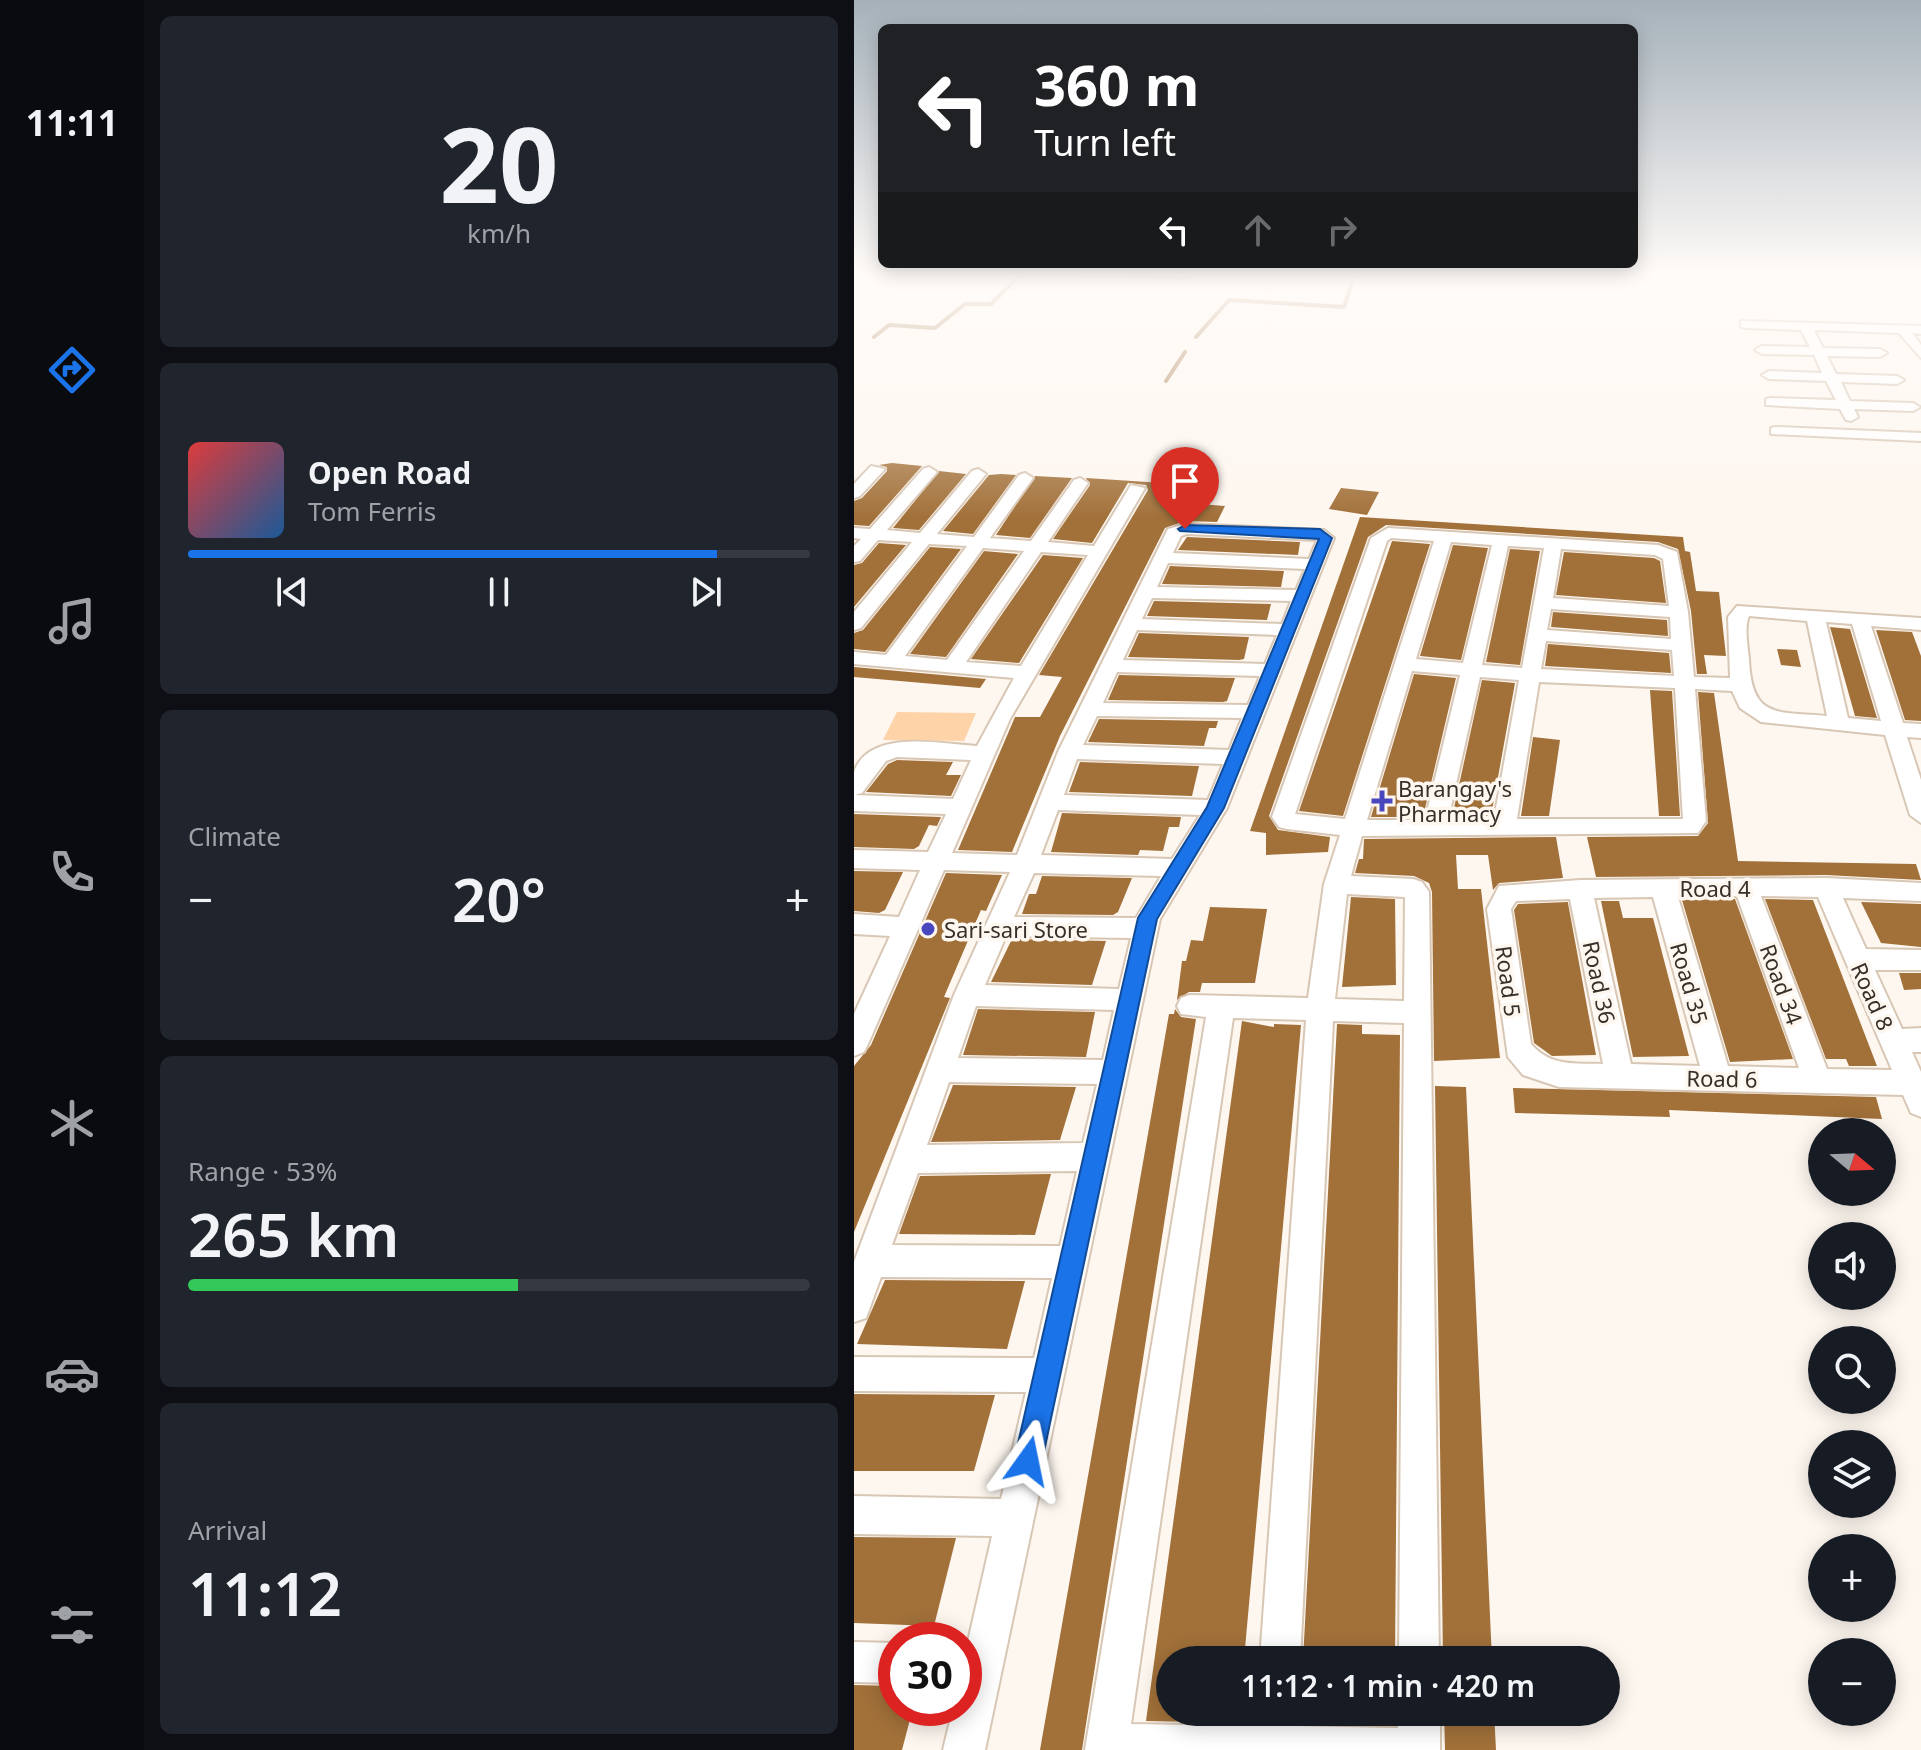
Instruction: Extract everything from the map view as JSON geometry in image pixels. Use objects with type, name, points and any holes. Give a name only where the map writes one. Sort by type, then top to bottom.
[{"type":"street","points":[[1813,355],[1901,386]]},
{"type":"street","points":[[1831,355],[1769,388],[1844,405],[1913,407]]},
{"type":"street","points":[[1761,356],[1822,358],[1861,355]]},
{"type":"street","points":[[1822,358],[1863,441]]},
{"type":"street","points":[[1921,422],[1852,419],[1778,424],[1863,441],[1921,437]]},
{"type":"street","points":[[854,493],[877,469]]},
{"type":"street","points":[[854,557],[929,472]]},
{"type":"street","points":[[854,624],[978,474]]},
{"type":"street","points":[[892,661],[1025,478]]},
{"type":"street","points":[[953,666],[1080,483]]},
{"type":"street","points":[[854,1044],[866,993],[907,927],[985,753],[1027,673],[1137,488]]},
{"type":"street","points":[[854,1306],[967,995],[1025,865],[1069,752],[1174,533],[1185,529],[1320,533],[1326,538],[1216,808],[1148,918],[1016,1518],[982,1634]]},
{"type":"street","points":[[854,533],[1098,551]]},
{"type":"street","points":[[1388,533],[1444,537],[1553,543],[1671,556],[1679,612],[1695,821],[1690,827],[1354,828],[1294,823],[1283,817],[1379,538],[1388,533]]},
{"type":"street","points":[[1281,1646],[1320,1010],[1336,884],[1444,537]]},
{"type":"street","points":[[1435,826],[1474,671],[1501,541]]},
{"type":"street","points":[[1504,827],[1553,543]]},
{"type":"street","points":[[1146,592],[1300,596]]},
{"type":"street","points":[[1542,603],[1679,612]]},
{"type":"street","points":[[1921,644],[1917,624],[1738,612],[1740,685],[1747,703],[1768,717],[1921,731]]},
{"type":"street","points":[[1815,616],[1839,724]]},
{"type":"street","points":[[1860,619],[1893,729],[1915,779],[1921,815]]},
{"type":"street","points":[[1130,624],[1286,630]]},
{"type":"street","points":[[1536,635],[1681,645]]},
{"type":"street","points":[[854,658],[1027,673]]},
{"type":"street","points":[[1405,664],[1529,675],[1740,685]]},
{"type":"street","points":[[1110,666],[1271,670]]},
{"type":"street","points":[[1090,709],[1254,712]]},
{"type":"street","points":[[854,788],[878,756],[895,750],[985,753]]},
{"type":"street","points":[[1069,752],[1236,757]]},
{"type":"street","points":[[1050,802],[1216,808]]},
{"type":"street","points":[[854,803],[961,807]]},
{"type":"street","points":[[854,859],[1179,868]]},
{"type":"street","points":[[1336,884],[1413,888],[1417,892],[1419,1646]]},
{"type":"street","name":"Road 4","points":[[1508,892],[1826,887],[1921,892]]},
{"type":"street","name":"Road 8","points":[[1826,887],[1916,1093]]},
{"type":"street","name":"Road 35","points":[[1663,888],[1717,1078]]},
{"type":"street","name":"Road 34","points":[[1746,888],[1818,1081]]},
{"type":"street","name":"Road 36","points":[[1580,889],[1620,1076]]},
{"type":"street","name":"Road 5","points":[[1508,892],[1499,909],[1518,1049],[1533,1066]]},
{"type":"street","points":[[854,924],[907,927]]},
{"type":"street","points":[[997,926],[1145,928]]},
{"type":"street","points":[[1857,959],[1921,960]]},
{"type":"street","points":[[967,995],[1129,1000]]},
{"type":"street","points":[[1417,1012],[1205,1007],[1107,1747],[1275,1736],[1419,1737]]},
{"type":"street","points":[[1893,1041],[1921,1040]]},
{"type":"street","name":"Road 6","points":[[1533,1066],[1559,1075],[1818,1081],[1916,1093]]},
{"type":"street","points":[[939,1070],[1114,1072]]},
{"type":"street","points":[[908,1159],[1094,1157]]},
{"type":"street","points":[[871,1261],[1072,1262]]},
{"type":"street","points":[[854,1374],[1047,1375]]},
{"type":"street","points":[[854,1515],[1016,1518]]},
{"type":"street","points":[[854,1662],[878,1663]]},
{"type":"street","points":[[964,1750],[967,1726]]},
{"type":"shaded area","points":[[897,712],[976,713],[964,741],[883,740]]},
{"type":"building","points":[[879,465],[922,466],[869,526],[854,525],[854,501],[862,498],[887,471],[887,467]]},
{"type":"building","points":[[939,471],[966,474],[919,530],[893,528]]},
{"type":"building","points":[[989,475],[1016,475],[973,534],[943,531]]},
{"type":"building","points":[[1035,476],[1072,478],[1030,538],[996,535]]},
{"type":"building","points":[[1086,478],[1163,483],[1161,488],[1179,493],[1174,502],[1225,506],[1217,522],[1185,521],[1165,528],[1060,736],[1012,852],[958,850],[1015,717],[1040,717],[1062,677],[1039,675],[1148,490],[1146,485],[1128,483],[1092,543],[1053,539],[1090,485]]},
{"type":"building","points":[[1341,488],[1379,492],[1367,515],[1329,509]]},
{"type":"building","points":[[1360,517],[1683,537],[1685,551],[1690,552],[1696,591],[1719,592],[1726,656],[1704,655],[1707,674],[1697,674],[1691,611],[1678,549],[1658,542],[1386,525],[1368,537],[1269,816],[1278,830],[1330,837],[1328,852],[1266,855],[1266,833],[1250,831]]},
{"type":"building","points":[[1187,537],[1300,542],[1298,555],[1178,550]]},
{"type":"building","points":[[1392,541],[1430,544],[1343,816],[1299,811]]},
{"type":"building","points":[[879,543],[906,545],[854,607],[854,565],[862,563]]},
{"type":"building","points":[[1453,545],[1488,548],[1461,660],[1420,656]]},
{"type":"building","points":[[930,547],[961,549],[885,652],[854,649],[854,633],[863,630]]},
{"type":"building","points":[[1510,549],[1540,551],[1520,665],[1486,662]]},
{"type":"building","points":[[984,551],[1018,554],[946,657],[910,654]]},
{"type":"building","points":[[1564,552],[1654,558],[1660,561],[1666,603],[1556,595]]},
{"type":"building","points":[[1043,555],[1083,558],[1019,663],[971,659]]},
{"type":"building","points":[[1170,566],[1284,571],[1281,587],[1162,584]]},
{"type":"building","points":[[1154,601],[1271,604],[1267,620],[1147,616]]},
{"type":"building","points":[[1553,612],[1667,620],[1668,636],[1551,627]]},
{"type":"building","points":[[1830,627],[1850,629],[1877,718],[1855,716]]},
{"type":"building","points":[[1876,630],[1912,632],[1921,656],[1921,721],[1905,720]]},
{"type":"building","points":[[1139,633],[1249,637],[1244,659],[1239,660],[1128,657]]},
{"type":"building","points":[[1548,644],[1669,653],[1671,673],[1545,666]]},
{"type":"building","points":[[1777,649],[1797,650],[1801,667],[1781,665]]},
{"type":"building","points":[[854,667],[986,679],[980,688],[854,677]]},
{"type":"building","points":[[1414,674],[1456,678],[1423,817],[1371,817]]},
{"type":"building","points":[[1119,675],[1235,678],[1227,701],[1223,702],[1108,700]]},
{"type":"building","points":[[1482,680],[1515,683],[1491,816],[1452,817]]},
{"type":"building","points":[[1650,690],[1672,691],[1680,816],[1659,816]]},
{"type":"building","points":[[1698,692],[1714,693],[1738,861],[1916,864],[1921,880],[1826,875],[1596,877],[1587,837],[1698,836],[1708,823]]},
{"type":"building","points":[[1099,719],[1218,721],[1216,728],[1209,728],[1204,746],[1088,742]]},
{"type":"building","points":[[1533,737],[1560,740],[1549,816],[1521,816]]},
{"type":"building","points":[[897,760],[953,762],[946,775],[961,775],[951,796],[866,792],[888,764]]},
{"type":"building","points":[[1080,762],[1199,766],[1192,796],[1069,792]]},
{"type":"building","points":[[1062,813],[1181,817],[1179,827],[1169,827],[1163,851],[1140,850],[1138,855],[1051,852]]},
{"type":"building","points":[[854,814],[941,817],[937,826],[929,825],[919,846],[914,849],[854,847]]},
{"type":"building","points":[[1556,837],[1563,878],[1499,883],[1493,890],[1488,855],[1456,855],[1458,889],[1481,889],[1500,1058],[1434,1061],[1432,892],[1429,883],[1414,876],[1355,873],[1359,859],[1363,859],[1364,839]]},
{"type":"building","points":[[854,871],[903,872],[885,910],[879,913],[854,911]]},
{"type":"building","points":[[946,873],[1002,875],[986,911],[981,910],[944,997],[950,998],[854,1232],[854,1066],[871,1045]]},
{"type":"building","points":[[1042,876],[1132,878],[1118,912],[1113,915],[1022,914],[1029,894],[1036,894]]},
{"type":"building","points":[[1351,897],[1395,899],[1396,985],[1342,987]]},
{"type":"building","points":[[1735,899],[1793,1059],[1730,1062],[1682,900]]},
{"type":"building","points":[[1765,899],[1813,900],[1877,1066],[1849,1066],[1846,1059],[1826,1059]]},
{"type":"building","points":[[1601,901],[1619,901],[1623,918],[1653,918],[1689,1056],[1633,1057]]},
{"type":"building","points":[[1568,902],[1596,1055],[1552,1056],[1534,1043],[1514,910],[1518,904]]},
{"type":"building","points":[[1861,902],[1921,904],[1921,947],[1881,943]]},
{"type":"building","points":[[1210,907],[1267,909],[1255,983],[1202,983],[1200,992],[1189,992],[1177,1000],[1182,961],[1186,961],[1191,940],[1203,941]]},
{"type":"building","points":[[1012,939],[1106,941],[1092,985],[991,982]]},
{"type":"building","points":[[1899,973],[1921,973],[1921,989],[1904,990]]},
{"type":"building","points":[[978,1009],[1095,1012],[1086,1057],[963,1055]]},
{"type":"building","points":[[1175,1009],[1181,1017],[1196,1019],[1082,1750],[1040,1750],[1169,1014],[1174,1014]]},
{"type":"building","points":[[1242,1021],[1274,1027],[1274,1024],[1301,1025],[1245,1646],[1156,1646]]},
{"type":"building","points":[[1337,1024],[1362,1025],[1362,1034],[1400,1035],[1395,1646],[1304,1646]]},
{"type":"building","points":[[953,1085],[1076,1087],[1060,1140],[931,1142]]},
{"type":"building","points":[[1435,1086],[1466,1087],[1491,1646],[1443,1646]]},
{"type":"building","points":[[1513,1088],[1876,1097],[1882,1118],[1669,1110],[1670,1117],[1515,1113]]},
{"type":"building","points":[[1051,1174],[1035,1235],[899,1234],[920,1176]]},
{"type":"building","points":[[885,1280],[1025,1281],[1007,1349],[857,1344]]},
{"type":"building","points":[[854,1394],[995,1395],[974,1471],[854,1471]]},
{"type":"building","points":[[854,1537],[956,1538],[935,1622],[854,1623]]},
{"type":"building","points":[[1156,1648],[1156,1721],[1146,1721]]},
{"type":"building","points":[[854,1685],[878,1686],[878,1726],[908,1726],[902,1750],[854,1750]]},
{"type":"building","points":[[1444,1726],[1495,1726],[1496,1750],[1445,1750]]},
{"type":"waterway","points":[[1166,381],[1183,355]]},
{"type":"place","name":"Barangay's Pharmacy","points":[[1382,801]]},
{"type":"place","name":"Sari-sari Store","points":[[928,929]]},
{"type":"route","points":[[1028,1461],[1148,918],[1216,808],[1326,538],[1320,533],[1185,529]]}]
